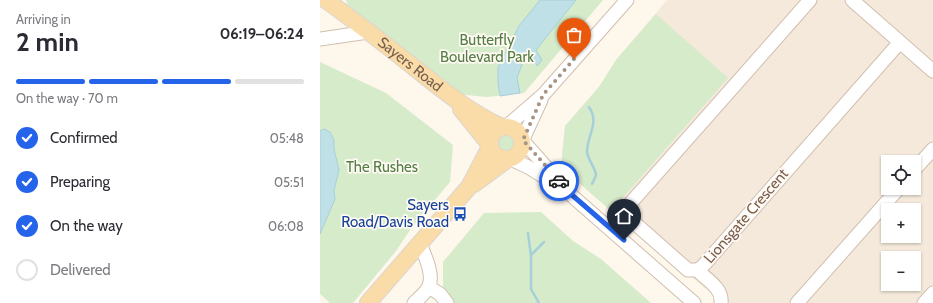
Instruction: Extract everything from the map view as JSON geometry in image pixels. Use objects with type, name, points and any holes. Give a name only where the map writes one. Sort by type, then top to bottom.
[{"type":"main road","name":"Sayers Road","points":[[332,2],[451,98],[477,115],[504,126]]},
{"type":"main road","name":"Sayers Road","points":[[451,98],[490,146]]},
{"type":"main road","points":[[368,303],[469,187],[509,159],[519,154],[523,146],[523,140],[517,130],[504,126],[498,128],[491,135],[490,146],[469,187]]},
{"type":"main road","points":[[490,146],[497,156],[509,159]]},
{"type":"street","points":[[504,126],[543,95],[627,0]]},
{"type":"street","name":"Lionsgate Crescent","points":[[810,0],[633,200],[627,209],[630,219],[688,270],[696,270],[706,262],[900,42]]},
{"type":"street","points":[[852,0],[867,5],[900,42],[933,71]]},
{"type":"street","name":"Sayers Road","points":[[320,39],[368,32]]},
{"type":"street","points":[[543,95],[523,140],[572,195],[694,303]]},
{"type":"street","points":[[921,162],[933,149]]},
{"type":"street","points":[[509,159],[538,173],[572,195]]},
{"type":"street","points":[[797,303],[892,195]]},
{"type":"street","points":[[417,300],[429,287],[430,280],[429,271],[420,243]]},
{"type":"street","points":[[696,270],[717,288],[721,297],[721,303]]},
{"type":"street","points":[[429,287],[440,294],[448,303]]},
{"type":"street","points":[[924,303],[933,293]]},
{"type":"street","points":[[417,300],[431,298],[443,303]]},
{"type":"shaded area","points":[[667,0],[933,0],[933,303],[723,303],[611,211],[561,167],[565,126],[599,87],[616,60]]},
{"type":"green space","name":"Butterfly Boulevard Park","points":[[346,0],[603,0],[524,93],[487,97],[456,94],[351,9]]},
{"type":"green space","points":[[656,14],[728,78],[611,211],[561,167],[565,126],[599,87],[616,60]]},
{"type":"green space","name":"The Rushes","points":[[320,62],[386,93],[453,145],[450,182],[412,227],[396,251],[353,303],[330,303],[320,294]]},
{"type":"green space","points":[[506,133],[513,136],[516,143],[513,150],[506,153],[499,150],[496,143],[499,136]]},
{"type":"green space","points":[[541,212],[573,241],[601,259],[651,303],[455,303],[443,289],[443,262],[484,213]]},
{"type":"water","points":[[540,0],[576,0],[536,50],[542,60],[537,66],[532,56],[524,59],[517,78],[520,93],[500,96],[498,67],[519,26]]},
{"type":"water","points":[[324,129],[330,132],[334,140],[334,149],[339,170],[334,190],[335,199],[320,234],[320,131]]},
{"type":"waterway","points":[[589,107],[592,113],[593,124],[587,152],[596,175],[592,184]]},
{"type":"waterway","points":[[528,233],[531,256],[531,289],[539,303]]},
{"type":"waterway","points":[[531,255],[544,242]]},
{"type":"way so far","points":[[559,181],[523,140],[543,95],[574,59]]},
{"type":"place","name":"Sayers Road/Davis Road","points":[[460,214]]},
{"type":"route","points":[[559,181],[572,195],[624,240]]}]
